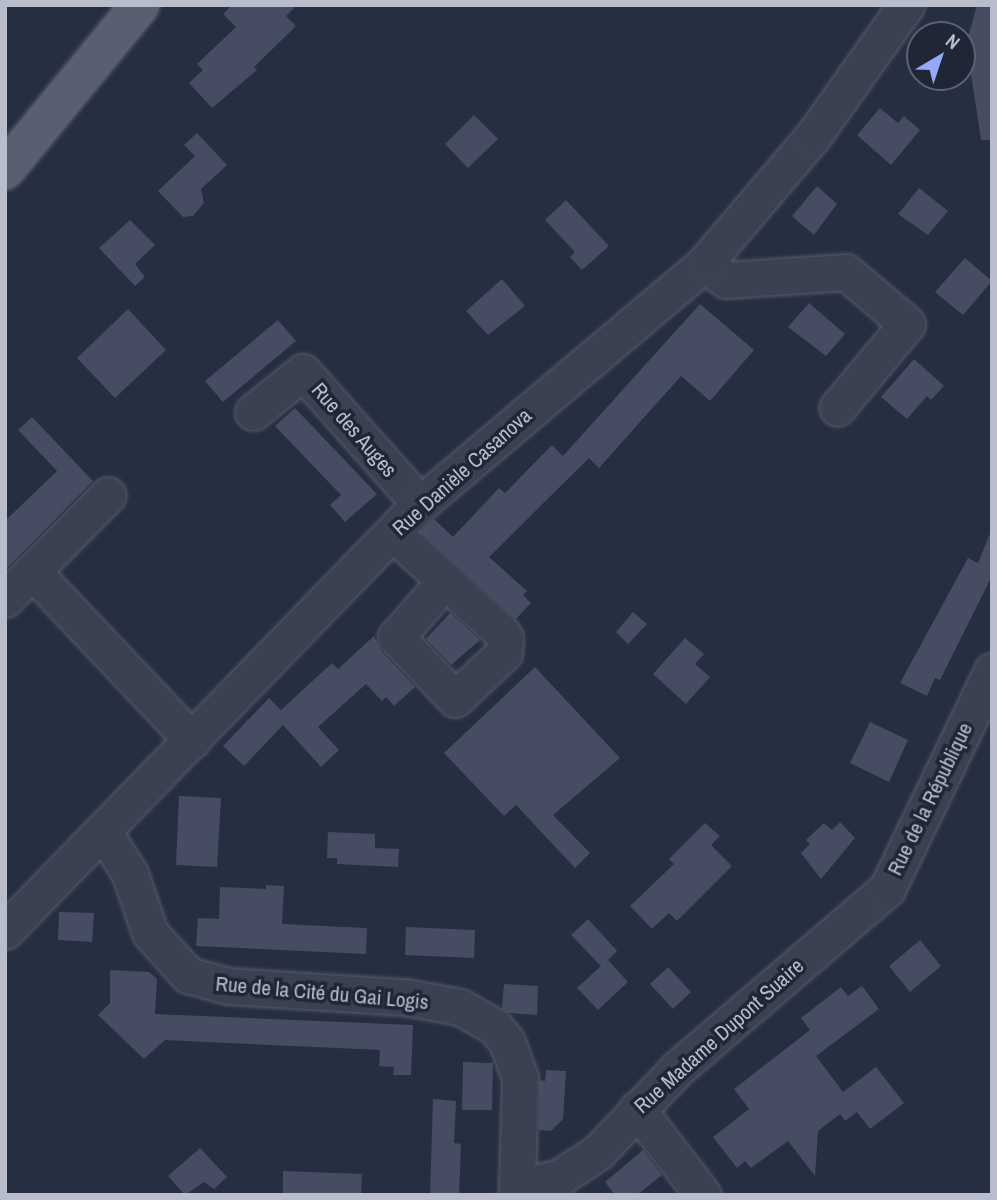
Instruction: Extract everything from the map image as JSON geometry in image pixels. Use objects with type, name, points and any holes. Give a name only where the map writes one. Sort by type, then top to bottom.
[{"type":"main road","points":[[7,163],[140,5]]},
{"type":"street","name":"Rue Danièle Casanova","points":[[5,931],[104,833],[420,504],[704,264],[813,136],[906,5]]},
{"type":"street","points":[[704,264],[726,279],[846,272],[907,324],[837,408]]},
{"type":"street","name":"Rue des Auges","points":[[253,412],[303,372],[420,504]]},
{"type":"street","points":[[5,598],[108,495]]},
{"type":"street","points":[[393,533],[445,581]]},
{"type":"street","points":[[32,571],[192,740]]},
{"type":"street","name":"Rue de la République","points":[[887,889],[992,671]]},
{"type":"street","name":"Rue de la Cité du Gai Logis","points":[[104,833],[130,874],[150,933],[188,975],[228,986],[405,997],[460,1007],[495,1027],[507,1042],[520,1078],[517,1191]]},
{"type":"street","name":"Rue Madame Dupont Suaire","points":[[517,1191],[560,1177],[598,1152],[637,1109],[887,889]]},
{"type":"street","points":[[637,1109],[703,1195]]},
{"type":"building","points":[[232,5],[297,5],[286,16],[296,26],[254,67],[257,70],[212,108],[189,83],[203,70],[197,64],[236,27],[223,14]]},
{"type":"building","points":[[977,5],[992,5],[992,140],[981,140],[974,91],[976,91],[976,21],[972,21]]},
{"type":"building","points":[[880,108],[898,123],[904,116],[920,130],[891,165],[857,135]]},
{"type":"building","points":[[474,115],[498,139],[468,168],[445,144]]},
{"type":"building","points":[[197,133],[227,165],[201,189],[204,203],[193,216],[183,217],[158,191],[195,156],[184,145]]},
{"type":"building","points":[[817,186],[837,204],[814,235],[792,216]]},
{"type":"building","points":[[919,188],[948,211],[928,235],[898,214]]},
{"type":"building","points":[[566,200],[609,246],[582,270],[570,257],[575,252],[545,220]]},
{"type":"building","points":[[130,220],[155,245],[135,264],[145,277],[135,286],[99,248]]},
{"type":"building","points":[[965,258],[992,281],[963,315],[935,292]]},
{"type":"building","points":[[502,279],[525,306],[488,335],[466,311]]},
{"type":"building","points":[[809,303],[845,334],[826,356],[788,327]]},
{"type":"building","points":[[700,304],[754,350],[710,401],[681,376],[599,468],[589,458],[489,557],[527,591],[523,595],[531,603],[516,619],[421,532],[434,519],[453,537],[499,488],[505,493],[552,445],[563,456]]},
{"type":"building","points":[[128,309],[166,350],[115,398],[77,358]]},
{"type":"building","points":[[278,320],[296,341],[223,402],[205,381]]},
{"type":"building","points":[[914,359],[944,386],[931,400],[927,396],[907,419],[881,397]]},
{"type":"building","points":[[295,408],[377,494],[345,522],[330,505],[341,495],[275,426]]},
{"type":"building","points":[[32,417],[93,481],[5,570],[5,521],[57,471],[18,430]]},
{"type":"building","points":[[991,531],[992,576],[940,680],[935,678],[927,696],[900,683],[968,558],[978,563]]},
{"type":"building","points":[[633,612],[647,624],[628,644],[616,632]]},
{"type":"building","points":[[450,613],[480,640],[451,665],[426,639]]},
{"type":"building","points":[[374,636],[381,651],[415,687],[394,706],[386,697],[382,701],[366,684],[318,727],[339,750],[321,767],[283,725],[244,766],[223,746],[269,698],[281,710],[332,663],[338,669]]},
{"type":"building","points":[[685,638],[704,654],[695,664],[710,677],[686,704],[653,674]]},
{"type":"building","points":[[535,667],[620,758],[553,815],[590,853],[575,868],[516,805],[504,816],[444,753]]},
{"type":"building","points":[[870,722],[908,740],[889,782],[850,763]]},
{"type":"building","points":[[179,796],[221,798],[217,867],[176,865]]},
{"type":"building","points":[[840,822],[855,838],[821,879],[801,853],[810,844],[806,840],[824,823],[832,830]]},
{"type":"building","points":[[705,823],[720,836],[711,845],[732,866],[677,921],[669,913],[652,929],[630,906],[674,864],[669,859]]},
{"type":"building","points":[[328,832],[375,834],[375,848],[399,849],[398,867],[337,864],[337,858],[327,858]]},
{"type":"building","points":[[266,885],[284,886],[282,924],[367,928],[366,954],[196,946],[198,918],[219,919],[220,887],[266,889]]},
{"type":"building","points":[[59,912],[94,913],[92,942],[58,940]]},
{"type":"building","points":[[588,919],[617,951],[608,960],[628,982],[598,1010],[577,988],[601,966],[571,935]]},
{"type":"building","points":[[406,927],[475,930],[474,958],[405,955]]},
{"type":"building","points":[[920,940],[941,966],[910,992],[889,966]]},
{"type":"building","points":[[668,967],[691,992],[673,1009],[650,984]]},
{"type":"building","points":[[110,970],[149,972],[157,979],[155,1014],[413,1025],[411,1075],[393,1075],[394,1067],[379,1066],[380,1050],[165,1040],[144,1059],[98,1015],[110,1003]]},
{"type":"building","points":[[504,984],[538,986],[537,1015],[509,1013],[502,1008]]},
{"type":"building","points":[[862,986],[879,1009],[816,1056],[843,1092],[876,1067],[904,1103],[870,1129],[857,1112],[845,1121],[840,1114],[818,1131],[815,1176],[788,1141],[751,1168],[745,1161],[737,1168],[713,1137],[749,1109],[734,1089],[810,1030],[801,1018],[841,987],[848,996]]},
{"type":"building","points":[[463,1062],[493,1063],[492,1110],[462,1110]]},
{"type":"building","points":[[546,1070],[566,1071],[563,1119],[551,1131],[539,1130],[540,1080],[545,1081]]},
{"type":"building","points":[[433,1099],[456,1101],[454,1143],[461,1144],[459,1195],[430,1195]]},
{"type":"building","points":[[200,1148],[227,1177],[214,1189],[204,1182],[185,1195],[168,1176]]},
{"type":"building","points":[[643,1150],[662,1175],[637,1195],[615,1195],[605,1182]]},
{"type":"building","points":[[283,1171],[362,1174],[361,1195],[283,1193]]}]
